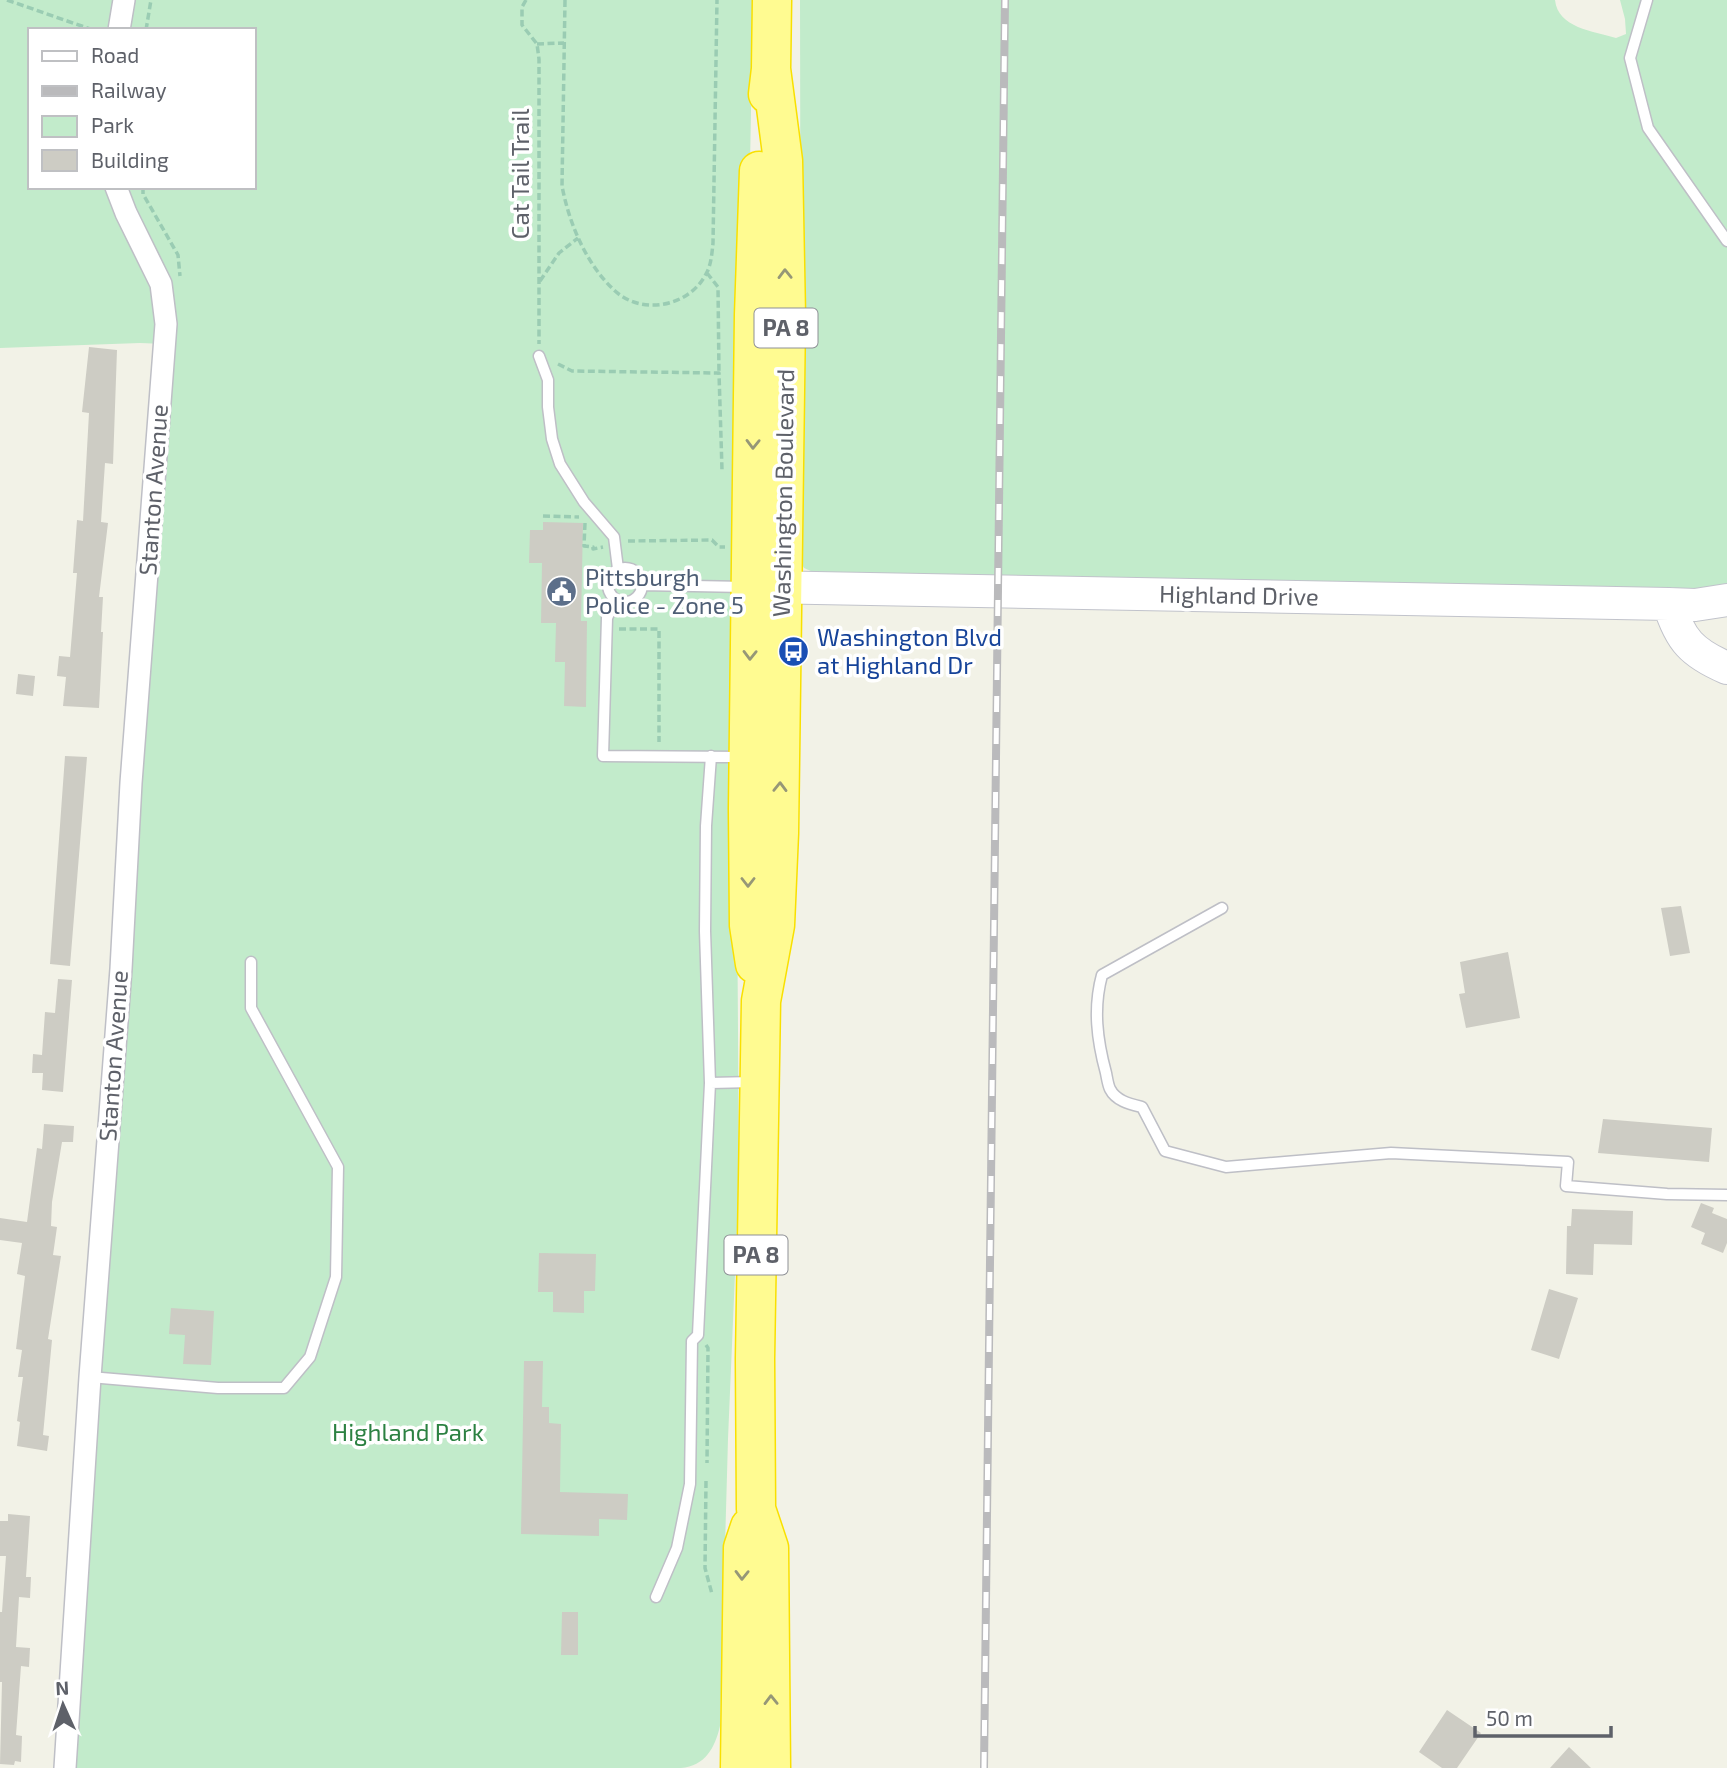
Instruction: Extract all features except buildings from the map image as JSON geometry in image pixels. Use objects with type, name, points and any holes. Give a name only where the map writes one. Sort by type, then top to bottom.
[{"type":"highway","name":"Washington Boulevard","points":[[761,1001],[749,925],[748,757],[767,587],[786,316],[783,161],[771,69],[772,0]]},
{"type":"highway","name":"Washington Boulevard","points":[[767,587],[776,912],[761,1001],[755,1333],[756,1509],[769,1548],[771,1768]]},
{"type":"highway","name":"Washington Boulevard","points":[[740,1768],[743,1548],[756,1509]]},
{"type":"street","points":[[119,28],[124,0]]},
{"type":"street","name":"Stanton Avenue","points":[[65,1768],[90,1377],[120,982],[131,783],[165,344],[165,306],[160,284],[126,213],[118,189]]},
{"type":"street","name":"Highland Drive","points":[[767,587],[1695,605],[1727,600]]},
{"type":"street","points":[[1669,604],[1675,624],[1685,641],[1696,653],[1727,668]]},
{"type":"lane","points":[[1647,0],[1630,58],[1648,128],[1727,241]]},
{"type":"lane","points":[[539,356],[548,380],[552,439],[560,464],[584,502],[614,537],[618,569]]},
{"type":"lane","points":[[629,568],[635,571],[642,585],[635,599],[625,603],[615,600],[608,591],[608,581],[618,569],[629,568]]},
{"type":"lane","points":[[642,585],[767,587]]},
{"type":"lane","points":[[615,600],[607,618],[603,756],[748,757]]},
{"type":"lane","points":[[656,1598],[677,1548],[690,1483],[692,1341],[698,1335],[710,1083],[705,918],[706,826],[711,756]]},
{"type":"lane","points":[[1222,908],[1102,975],[1097,993],[1096,1020],[1101,1057],[1110,1090],[1125,1103],[1142,1107],[1165,1151],[1226,1167],[1391,1153],[1568,1162],[1566,1186],[1667,1194],[1727,1195]]},
{"type":"lane","points":[[90,1377],[218,1388],[284,1388],[310,1357],[336,1278],[338,1167],[251,1008],[251,962]]},
{"type":"lane","points":[[710,1083],[759,1082]]},
{"type":"path","points":[[7,0],[87,28]]},
{"type":"path","points":[[146,28],[151,0]]},
{"type":"path","name":"Cat Tail Trail","points":[[525,0],[522,7],[522,25],[537,44],[539,59],[539,356]]},
{"type":"path","points":[[565,0],[562,186],[566,209],[587,255],[613,289],[635,303],[648,306],[677,302],[690,294],[707,274],[713,243],[717,0]]},
{"type":"path","points":[[537,44],[564,43]]},
{"type":"path","points":[[538,283],[559,254],[578,238]]},
{"type":"path","points":[[572,371],[719,374],[718,287],[707,274]]},
{"type":"path","points":[[542,516],[583,519],[584,546],[593,547],[593,550]]},
{"type":"path","points":[[622,544],[629,540],[712,540],[719,547],[737,548]]},
{"type":"path","points":[[616,625],[617,629],[659,629],[659,744]]},
{"type":"path","points":[[708,1348],[705,1568],[712,1592],[712,1605]]},
{"type":"green space","name":"Highland Park","points":[[0,0],[753,0],[737,883],[739,1180],[720,1726],[712,1748],[697,1764],[681,1768],[65,1768],[165,344],[0,348]]},
{"type":"green space","points":[[800,0],[1555,0],[1563,17],[1578,27],[1616,38],[1626,34],[1620,0],[1727,0],[1727,585],[1690,589],[822,576],[804,568],[801,562]]},
{"type":"railway","points":[[984,1768],[1005,0]]},
{"type":"place","name":"Pittsburgh Police - Zone 5","points":[[562,592]]},
{"type":"place","name":"Washington Blvd at Highland Dr","points":[[794,652]]}]
